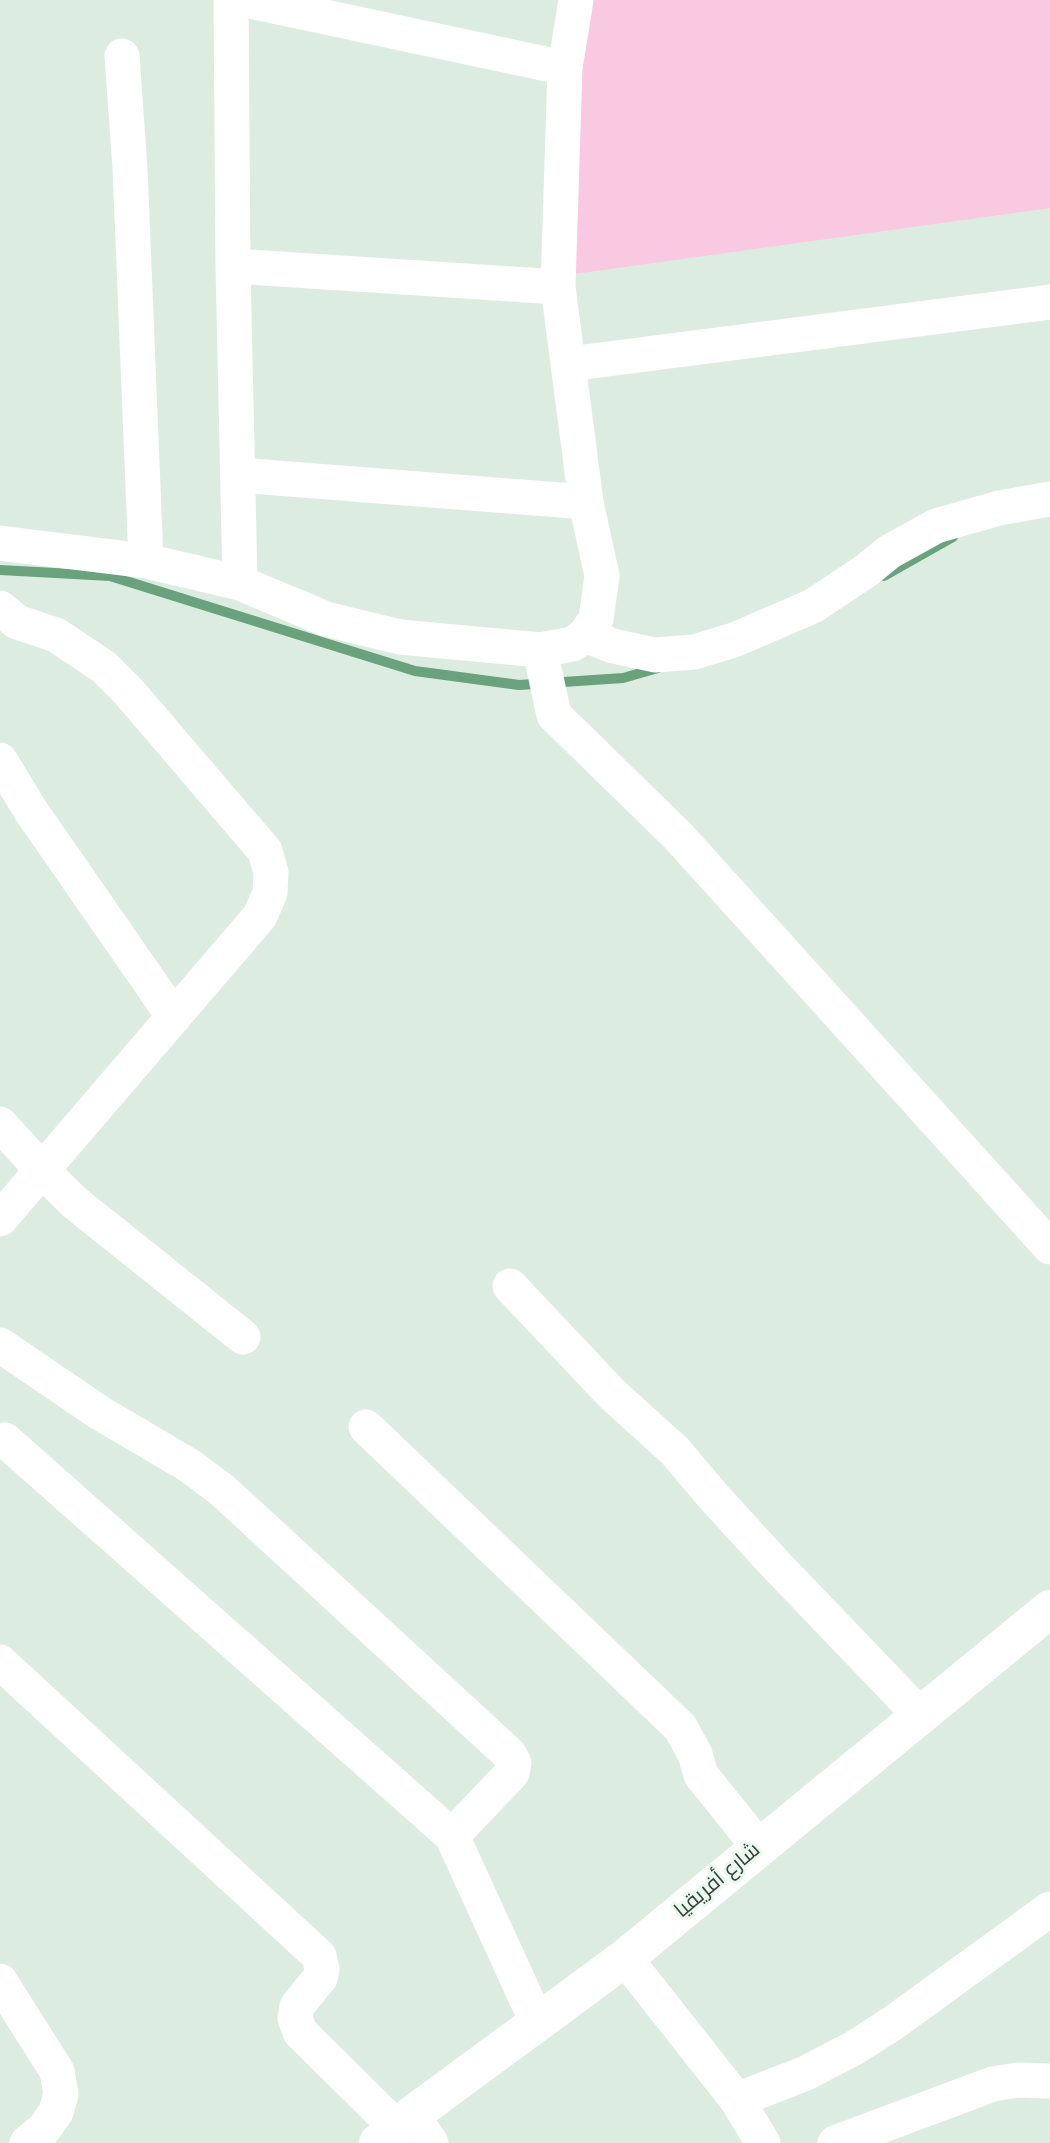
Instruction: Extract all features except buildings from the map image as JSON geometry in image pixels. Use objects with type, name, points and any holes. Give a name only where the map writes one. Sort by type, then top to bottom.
[{"type":"street","points":[[231,0],[233,266],[240,583]]},
{"type":"street","points":[[245,0],[565,68]]},
{"type":"street","points":[[0,543],[146,561],[240,583],[326,619],[400,636],[540,650],[573,644],[585,635],[596,619],[602,576],[586,502],[558,287],[565,68],[576,0]]},
{"type":"street","points":[[122,56],[130,169],[146,561]]},
{"type":"street","points":[[233,266],[558,287]]},
{"type":"street","points":[[569,364],[1050,302]]},
{"type":"street","points":[[238,475],[586,502]]},
{"type":"street","points":[[585,635],[612,646],[654,655],[694,652],[734,640],[813,607],[889,552],[936,526],[999,508],[1050,499]]},
{"type":"street","points":[[0,1219],[260,916],[270,893],[271,872],[265,851],[128,691],[104,667],[56,635],[2,619]]},
{"type":"street","points":[[540,650],[554,715],[679,837],[1050,1247]]},
{"type":"street","points":[[0,760],[31,811],[174,1017]]},
{"type":"street","points":[[0,1124],[74,1202],[243,1337]]},
{"type":"street","points":[[510,1286],[612,1394],[675,1451],[759,1546],[920,1715]]},
{"type":"street","points":[[0,1345],[100,1413],[190,1466],[222,1490],[509,1754],[514,1763],[512,1773],[452,1836]]},
{"type":"street","points":[[366,1427],[680,1727],[695,1754],[701,1775],[759,1847]]},
{"type":"street","points":[[5,1440],[452,1836],[537,2022]]},
{"type":"street","name":"شارع أفريقيا","points":[[405,2132],[537,2022],[625,1958],[1050,1609]]},
{"type":"street","points":[[0,1662],[319,1956],[322,1969],[320,1978],[297,2006],[295,2018],[300,2032],[405,2132]]},
{"type":"street","points":[[737,2101],[806,2073],[854,2048],[1050,1909]]},
{"type":"street","points":[[625,1958],[737,2101],[763,2143]]},
{"type":"street","points":[[0,1981],[57,2071],[61,2094],[56,2112],[44,2129],[27,2143]]},
{"type":"street","points":[[835,2143],[993,2084],[1018,2080],[1050,2081]]},
{"type":"shaded area","points":[[584,0],[1050,0],[1050,208],[567,275]]},
{"type":"waterway","points":[[884,576],[953,537]]},
{"type":"waterway","points":[[0,570],[110,576],[415,671],[519,685],[623,678],[658,668]]}]
